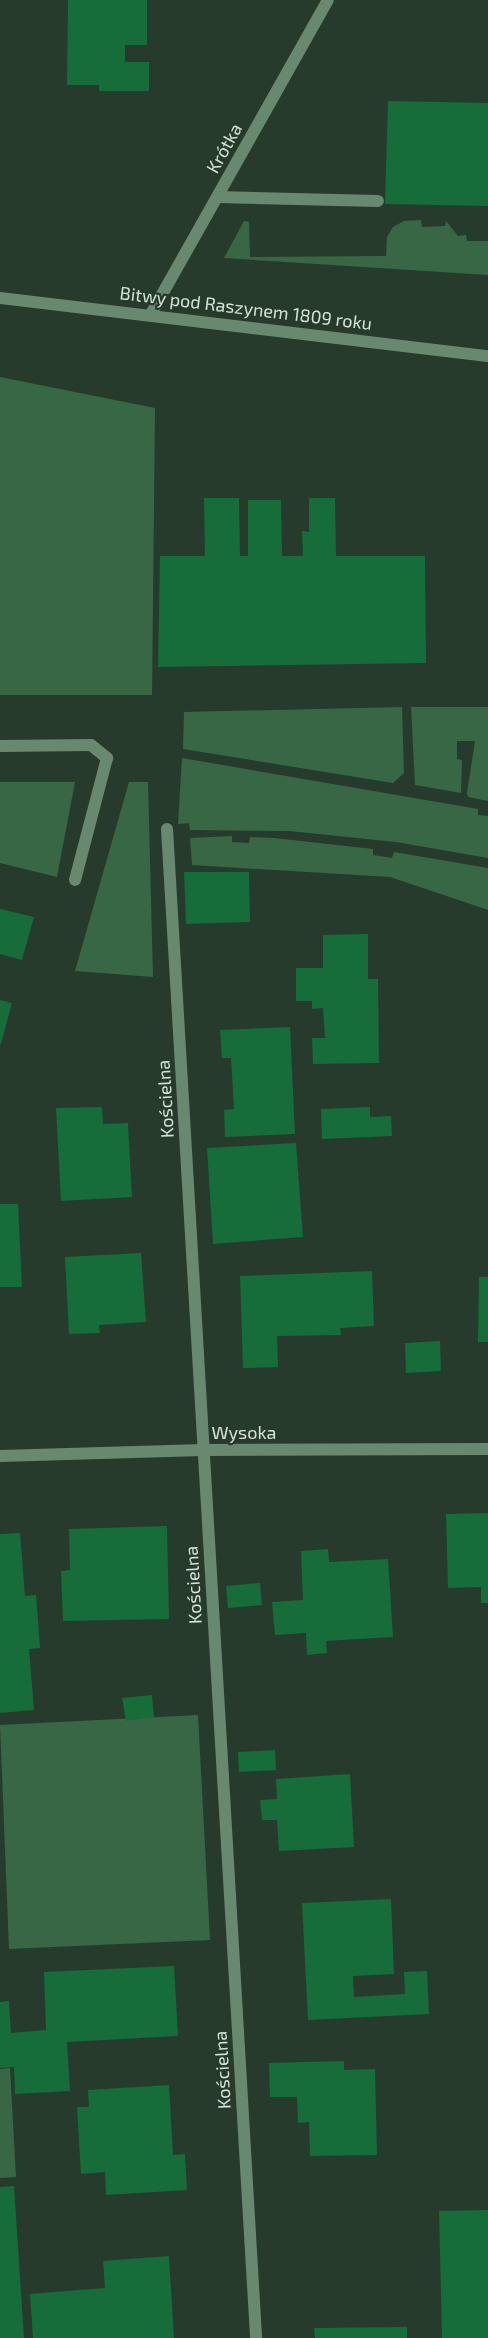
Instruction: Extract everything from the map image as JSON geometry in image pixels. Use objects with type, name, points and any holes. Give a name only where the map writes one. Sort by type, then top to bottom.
[{"type":"street","name":"Krótka","points":[[152,314],[328,0]]},
{"type":"street","points":[[218,197],[378,201]]},
{"type":"street","name":"Bitwy pod Raszynem 1809 roku","points":[[0,298],[152,314],[488,356]]},
{"type":"street","points":[[0,746],[91,745],[107,758],[75,880]]},
{"type":"street","name":"Kościelna","points":[[167,829],[256,2338]]},
{"type":"street","name":"Wysoka","points":[[0,1456],[203,1450],[488,1449]]},
{"type":"green space","points":[[421,220],[422,227],[445,226],[446,221],[458,236],[466,235],[467,241],[488,241],[488,275],[224,258],[244,221],[249,222],[250,257],[386,256],[387,237],[393,227],[404,221]]},
{"type":"green space","points":[[0,377],[155,408],[152,695],[0,695]]},
{"type":"green space","points":[[402,707],[404,773],[393,783],[183,749],[184,712]]},
{"type":"green space","points":[[411,707],[488,707],[488,801],[468,797],[467,793],[475,741],[457,741],[457,759],[462,760],[461,793],[415,785]]},
{"type":"green space","points":[[182,758],[478,809],[478,815],[488,816],[488,858],[396,842],[289,831],[190,830],[189,823],[178,824]]},
{"type":"green space","points":[[0,782],[75,782],[57,877],[0,863]]},
{"type":"green space","points":[[129,782],[148,782],[153,977],[75,971]]},
{"type":"green space","points":[[232,836],[232,842],[249,843],[250,837],[274,838],[373,849],[373,855],[392,858],[394,852],[488,868],[488,910],[390,877],[192,865],[190,838]]},
{"type":"green space","points":[[198,1715],[210,1940],[9,1949],[0,1725]]},
{"type":"green space","points":[[10,2068],[16,2177],[0,2178],[0,2069]]},
{"type":"building","points":[[68,0],[147,0],[147,45],[125,45],[125,62],[149,62],[149,91],[99,91],[99,85],[67,85]]},
{"type":"building","points":[[388,101],[488,103],[488,206],[385,204]]},
{"type":"building","points":[[204,498],[239,498],[240,556],[248,556],[248,500],[281,500],[282,556],[303,556],[302,531],[309,532],[309,498],[335,498],[336,556],[425,556],[426,663],[158,667],[160,556],[205,556]]},
{"type":"building","points":[[184,872],[249,872],[250,922],[186,924]]},
{"type":"building","points":[[0,909],[34,917],[22,960],[0,954]]},
{"type":"building","points":[[368,934],[368,979],[378,979],[379,1063],[313,1064],[312,1038],[325,1038],[323,1008],[312,1009],[312,1001],[296,1001],[296,968],[323,968],[323,935]]},
{"type":"building","points":[[0,1000],[12,1003],[1,1044],[0,1044]]},
{"type":"building","points":[[290,1027],[295,1134],[225,1137],[224,1110],[234,1109],[231,1058],[222,1058],[220,1030]]},
{"type":"building","points":[[102,1107],[103,1124],[128,1123],[132,1197],[61,1201],[56,1108]]},
{"type":"building","points":[[370,1107],[370,1117],[391,1116],[392,1136],[322,1139],[321,1109]]},
{"type":"building","points":[[296,1143],[303,1237],[213,1244],[207,1148]]},
{"type":"building","points":[[0,1204],[18,1204],[22,1287],[0,1287]]},
{"type":"building","points":[[141,1253],[146,1322],[99,1325],[100,1333],[69,1334],[65,1257]]},
{"type":"building","points":[[372,1271],[374,1326],[340,1328],[341,1335],[277,1336],[278,1367],[243,1368],[240,1276]]},
{"type":"building","points":[[479,1277],[488,1277],[488,1342],[478,1342]]},
{"type":"building","points":[[440,1341],[441,1371],[406,1373],[405,1343]]},
{"type":"building","points":[[488,1513],[488,1603],[481,1603],[481,1587],[448,1588],[446,1514]]},
{"type":"building","points":[[167,1526],[169,1619],[63,1621],[61,1571],[70,1570],[69,1529]]},
{"type":"building","points":[[20,1533],[25,1596],[36,1595],[40,1648],[29,1649],[34,1710],[0,1713],[0,1534]]},
{"type":"building","points":[[328,1549],[329,1562],[388,1559],[393,1637],[326,1641],[327,1653],[307,1655],[306,1633],[275,1635],[272,1602],[303,1600],[301,1551]]},
{"type":"building","points":[[260,1583],[262,1605],[228,1608],[226,1586]]},
{"type":"building","points":[[152,1695],[154,1717],[126,1721],[122,1698]]},
{"type":"building","points":[[275,1750],[276,1770],[239,1772],[238,1752]]},
{"type":"building","points":[[350,1774],[354,1847],[279,1851],[277,1820],[262,1820],[260,1800],[277,1799],[276,1779]]},
{"type":"building","points":[[391,1899],[394,1974],[353,1976],[354,1997],[405,1994],[404,1972],[427,1971],[429,2014],[308,2020],[302,1903]]},
{"type":"building","points":[[174,1966],[178,2036],[67,2042],[70,2091],[15,2094],[14,2067],[0,2068],[0,2002],[9,2001],[11,2033],[46,2030],[44,1972]]},
{"type":"building","points":[[344,2061],[344,2070],[375,2069],[377,2155],[310,2156],[309,2122],[298,2123],[297,2097],[270,2097],[269,2063]]},
{"type":"building","points":[[169,2085],[173,2155],[185,2154],[187,2190],[106,2195],[105,2172],[81,2174],[77,2107],[89,2107],[88,2090]]},
{"type":"building","points":[[14,2186],[24,2338],[0,2338],[0,2187]]},
{"type":"building","points":[[488,2210],[488,2338],[442,2338],[439,2211]]},
{"type":"building","points":[[169,2256],[174,2338],[33,2338],[30,2294],[105,2288],[103,2261]]},
{"type":"building","points":[[407,2327],[407,2338],[315,2338],[314,2328]]}]
